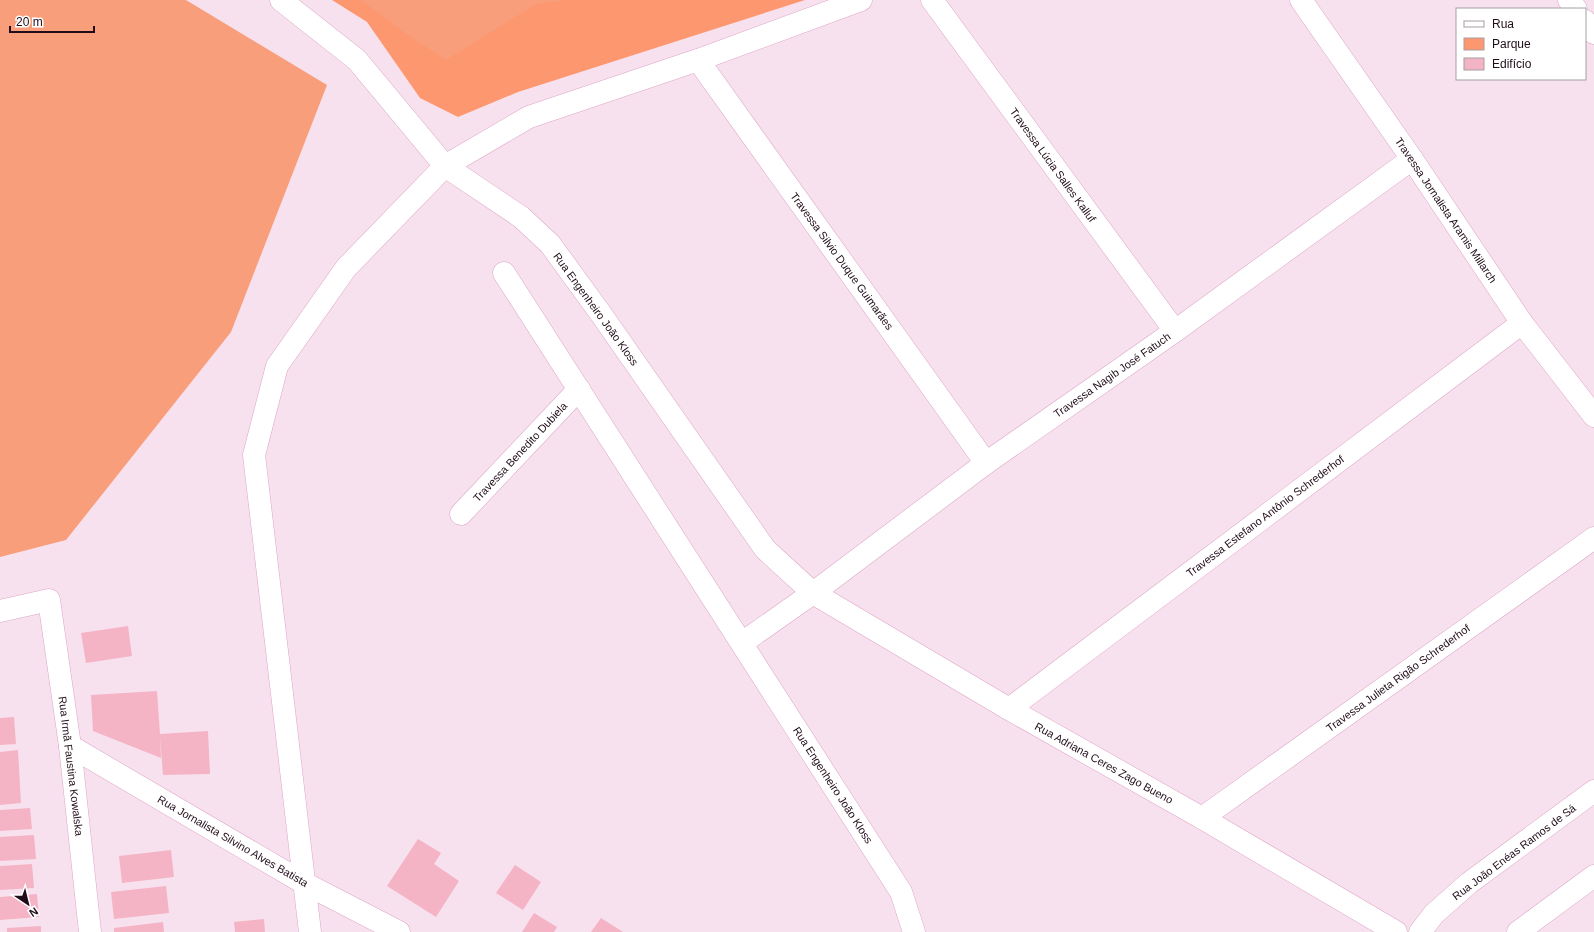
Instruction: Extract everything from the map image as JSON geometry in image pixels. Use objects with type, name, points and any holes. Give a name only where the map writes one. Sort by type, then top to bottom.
[{"type":"street","name":"Rua Engenheiro João Kloss","points":[[281,0],[357,60],[445,166],[520,217],[550,244],[601,314],[765,549],[813,593]]},
{"type":"street","points":[[310,932],[254,455],[277,366],[346,268],[445,166],[529,117],[698,60],[861,0]]},
{"type":"street","name":"Travessa Lúcia Salles Kalluf","points":[[932,0],[1175,331]]},
{"type":"street","name":"Travessa Jornalista Aramis Millarch","points":[[1301,0],[1412,159],[1522,323],[1594,416]]},
{"type":"street","points":[[1586,22],[1594,33]]},
{"type":"street","name":"Travessa Silvio Duque Guimarães","points":[[698,60],[986,463]]},
{"type":"street","name":"Travessa Nagib José Fatuch","points":[[813,593],[986,463],[1175,331],[1412,159]]},
{"type":"street","name":"Rua Engenheiro João Kloss","points":[[504,272],[901,892],[914,932]]},
{"type":"street","name":"Travessa Estefano Antônio Schrederhof","points":[[1009,709],[1522,323]]},
{"type":"street","name":"Travessa Benedito Dubiela","points":[[461,514],[579,389]]},
{"type":"street","name":"Travessa Julieta Rigão Schrederhof","points":[[1202,818],[1594,538]]},
{"type":"street","points":[[742,643],[813,593]]},
{"type":"street","name":"Rua Adriana Ceres Zago Bueno","points":[[813,593],[1009,709],[1202,818],[1396,932]]},
{"type":"street","name":"Rua Irmã Faustina Kowalska","points":[[0,611],[49,600],[70,746],[90,932]]},
{"type":"street","name":"Rua Jornalista Silvino Alves Batista","points":[[70,746],[304,884],[399,932]]},
{"type":"street","name":"Rua João Enéas Ramos de Sá","points":[[1420,932],[1434,914],[1469,883],[1594,791]]},
{"type":"street","points":[[1518,932],[1594,876]]},
{"type":"green space","points":[[332,0],[805,0],[518,92],[458,117],[420,98],[367,22]]},
{"type":"shaded area","points":[[0,0],[186,0],[327,85],[231,332],[66,540],[0,557]]},
{"type":"shaded area","points":[[361,0],[567,0],[536,4],[446,60],[411,37]]},
{"type":"building","points":[[128,626],[132,656],[86,663],[81,633]]},
{"type":"building","points":[[157,691],[160,734],[208,731],[210,774],[163,775],[160,737],[161,758],[93,731],[91,695]]},
{"type":"building","points":[[14,717],[16,744],[0,745],[0,718]]},
{"type":"building","points":[[18,750],[21,803],[0,805],[0,752]]},
{"type":"building","points":[[30,808],[32,829],[0,831],[0,810]]},
{"type":"building","points":[[34,835],[36,859],[0,861],[0,837]]},
{"type":"building","points":[[418,839],[441,853],[434,864],[459,881],[436,917],[387,886]]},
{"type":"building","points":[[171,850],[174,877],[122,883],[119,856]]},
{"type":"building","points":[[32,864],[34,888],[0,890],[0,866]]},
{"type":"building","points":[[515,865],[541,882],[523,910],[496,893]]},
{"type":"building","points":[[166,886],[169,913],[114,919],[111,892]]},
{"type":"building","points":[[37,894],[39,917],[0,920],[0,897]]},
{"type":"building","points":[[534,913],[557,927],[554,932],[522,932]]},
{"type":"building","points":[[601,918],[623,932],[591,932]]},
{"type":"building","points":[[264,919],[265,932],[235,932],[234,922]]},
{"type":"building","points":[[163,922],[164,932],[114,932],[114,928]]},
{"type":"building","points":[[41,926],[41,932],[7,932],[7,928]]}]
